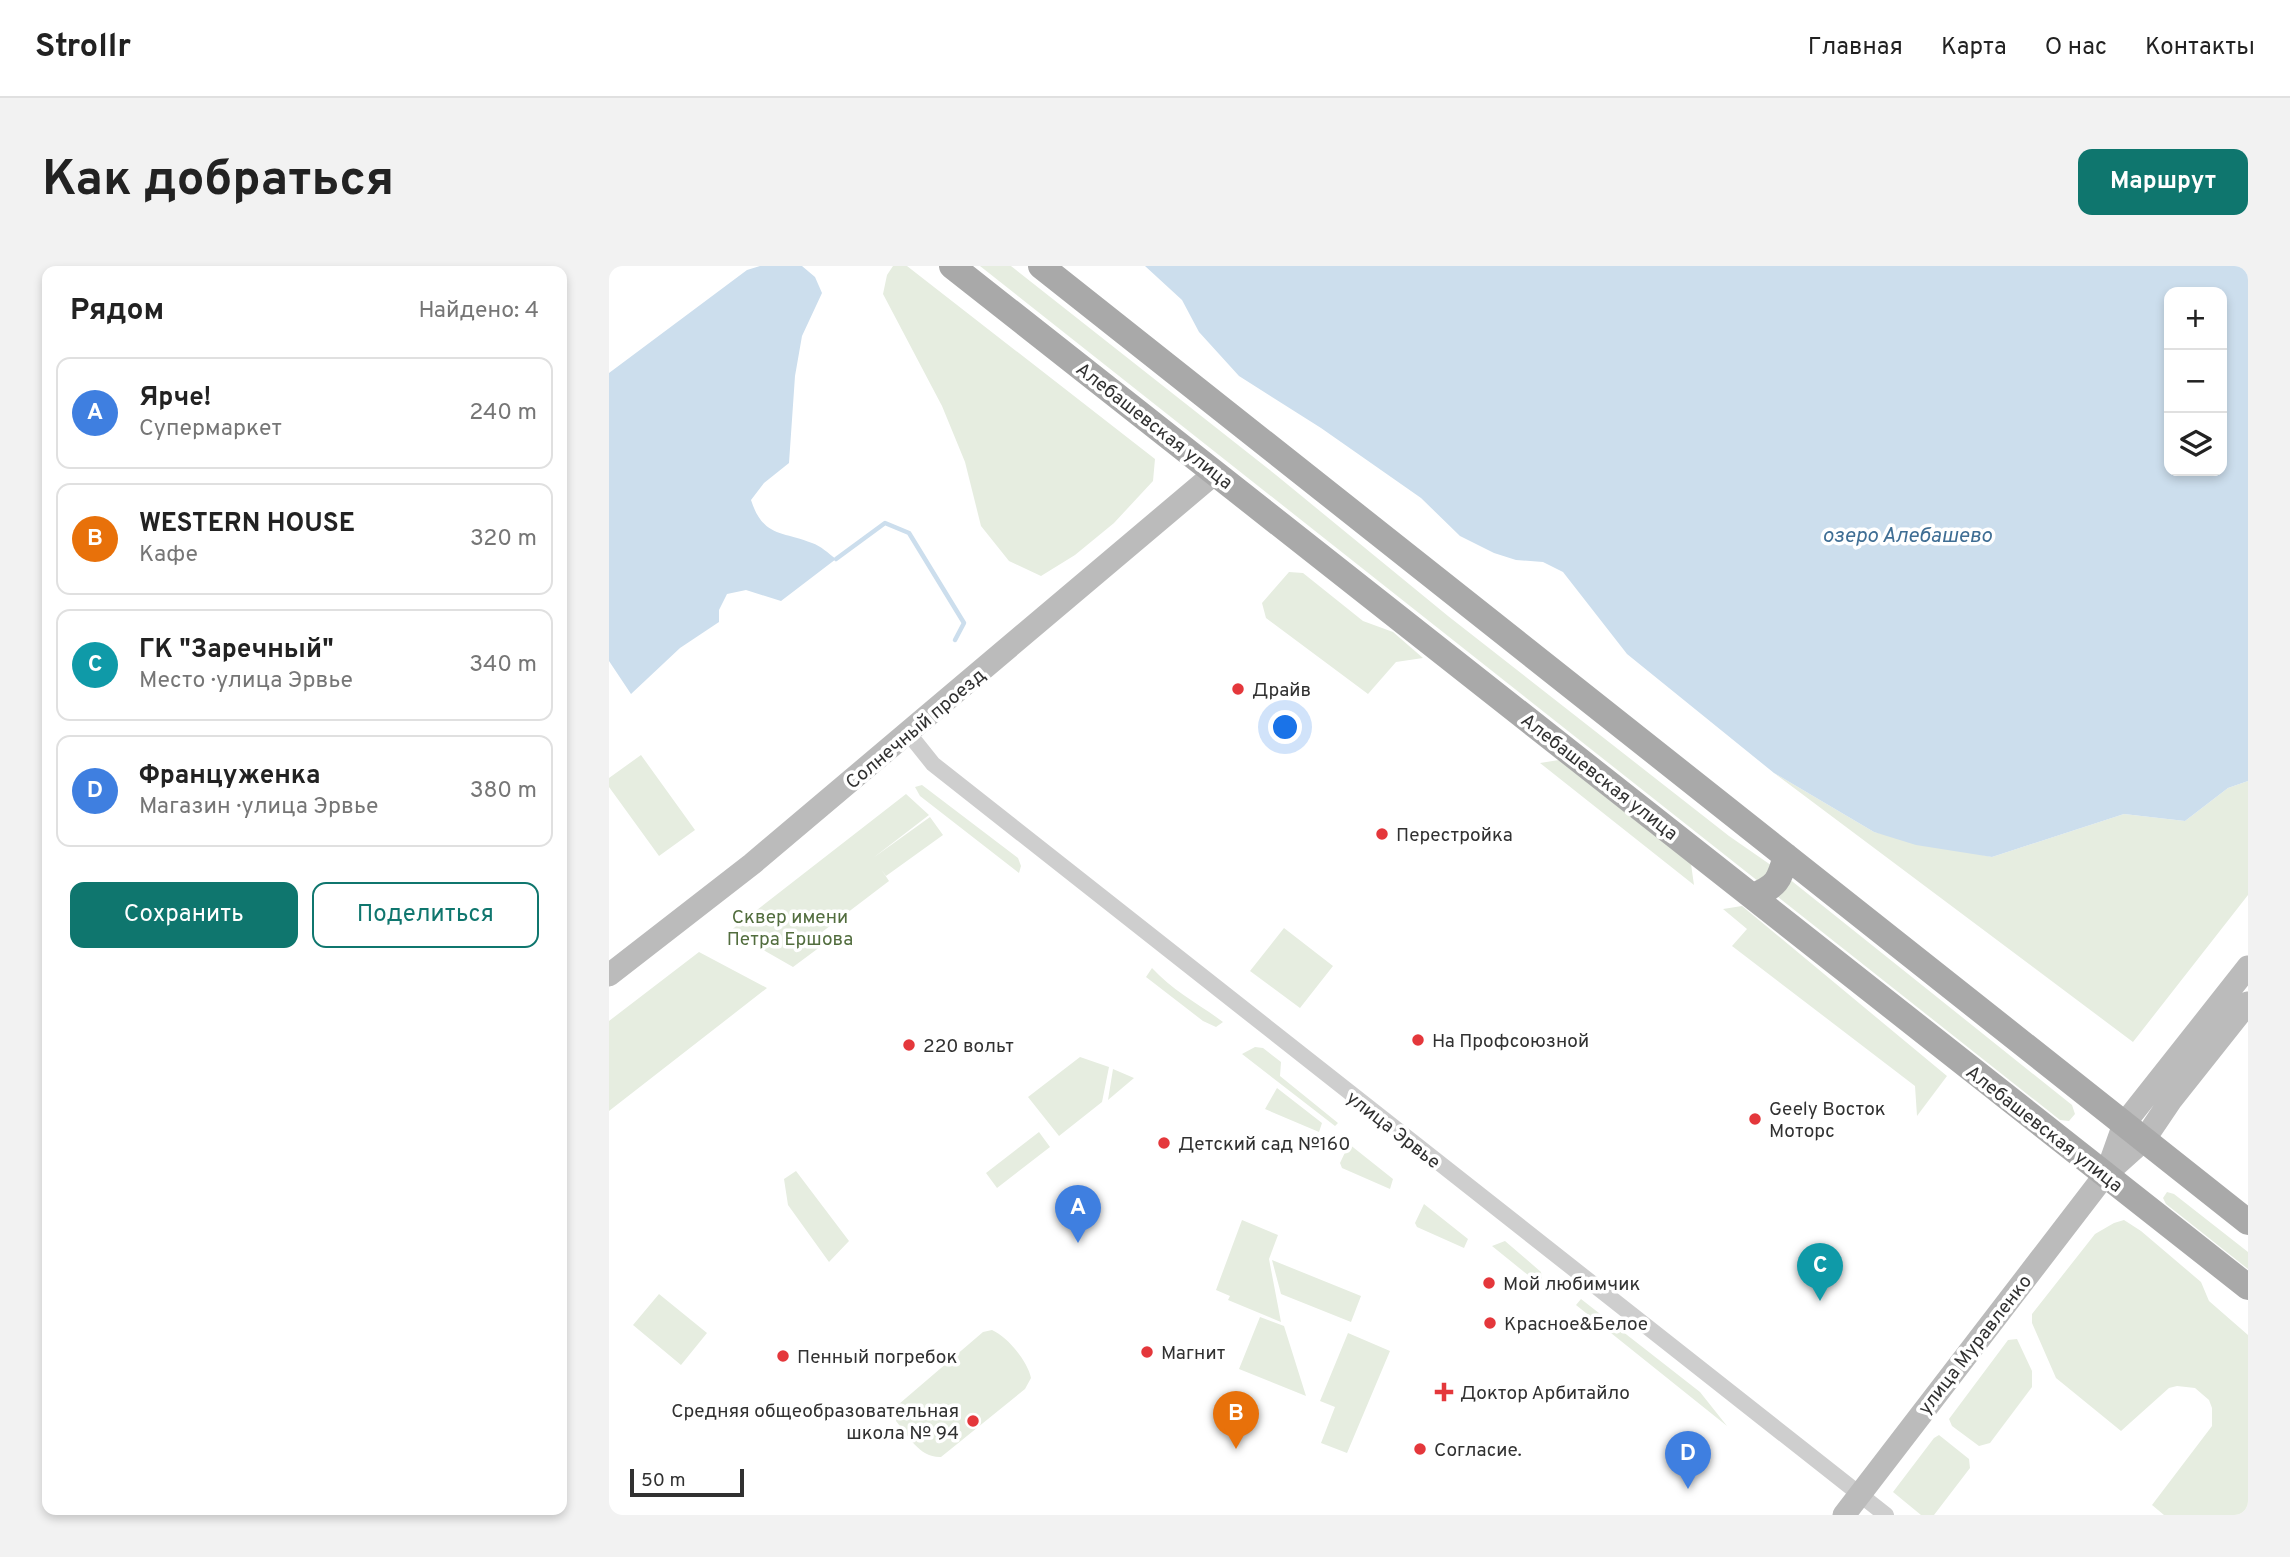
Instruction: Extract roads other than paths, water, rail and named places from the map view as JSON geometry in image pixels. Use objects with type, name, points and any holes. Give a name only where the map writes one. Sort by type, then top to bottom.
[{"type":"main road","name":"Алебашевская улица","points":[[953,266],[2248,1287]]},
{"type":"main road","points":[[1041,266],[2248,1222]]},
{"type":"main road","name":"Солнечный проезд","points":[[609,975],[752,864],[909,734],[1215,473]]},
{"type":"main road","points":[[1752,896],[1769,890],[1776,884],[1786,856]]},
{"type":"main road","points":[[2134,1132],[2248,967]]},
{"type":"main road","points":[[2134,1132],[2171,1100],[2248,1003]]},
{"type":"main road","name":"улица Муравленко","points":[[1844,1515],[2105,1175],[2134,1132]]},
{"type":"street","name":"улица Эрвье","points":[[909,734],[933,764],[1887,1515]]},
{"type":"water","points":[[760,266],[802,266],[815,277],[822,293],[802,336],[795,376],[789,463],[764,483],[751,500],[761,521],[767,527],[815,544],[836,559],[781,601],[746,590],[727,594],[719,610],[719,622],[680,648],[631,694],[609,661],[609,373],[747,270]]},
{"type":"water","name":"озеро Алебашево","points":[[1145,266],[2248,266],[2248,781],[2228,788],[2185,821],[2124,814],[1992,857],[1916,845],[1874,832],[1774,773],[1627,654],[1563,572],[1543,562],[1516,560],[1494,553],[1460,536],[1421,498],[1321,428],[1239,376],[1199,332],[1182,300]]},
{"type":"waterway","points":[[836,559],[885,523],[909,533],[964,623],[955,640]]},
{"type":"place","name":"Драйв","points":[[1238,689]]},
{"type":"place","name":"Перестройка","points":[[1382,834]]},
{"type":"place","name":"На Профсоюзной","points":[[1418,1040]]},
{"type":"place","name":"220 вольт","points":[[909,1045]]},
{"type":"place","name":"Geely Восток Моторс","points":[[1755,1119]]},
{"type":"place","name":"Детский сад №160","points":[[1164,1143]]},
{"type":"place","name":"Ярче!","points":[[1078,1243]]},
{"type":"place","name":"Мой любимчик","points":[[1489,1283]]},
{"type":"place","name":"ГК \"Заречный\"","points":[[1820,1301]]},
{"type":"place","name":"Красное&Белое","points":[[1490,1323]]},
{"type":"place","name":"Магнит","points":[[1147,1352]]},
{"type":"place","name":"Пенный погребок","points":[[783,1356]]},
{"type":"place","name":"Доктор Арбитайло","points":[[1444,1392]]},
{"type":"place","name":"Средняя общеобразовательная школа № 94","points":[[973,1421]]},
{"type":"place","name":"WESTERN HOUSE","points":[[1236,1449]]},
{"type":"place","name":"Согласие.","points":[[1420,1449]]},
{"type":"place","name":"Француженка","points":[[1688,1489]]},
{"type":"park label","name":"Сквер имени Петра Ершова","points":[[790,927]]}]
